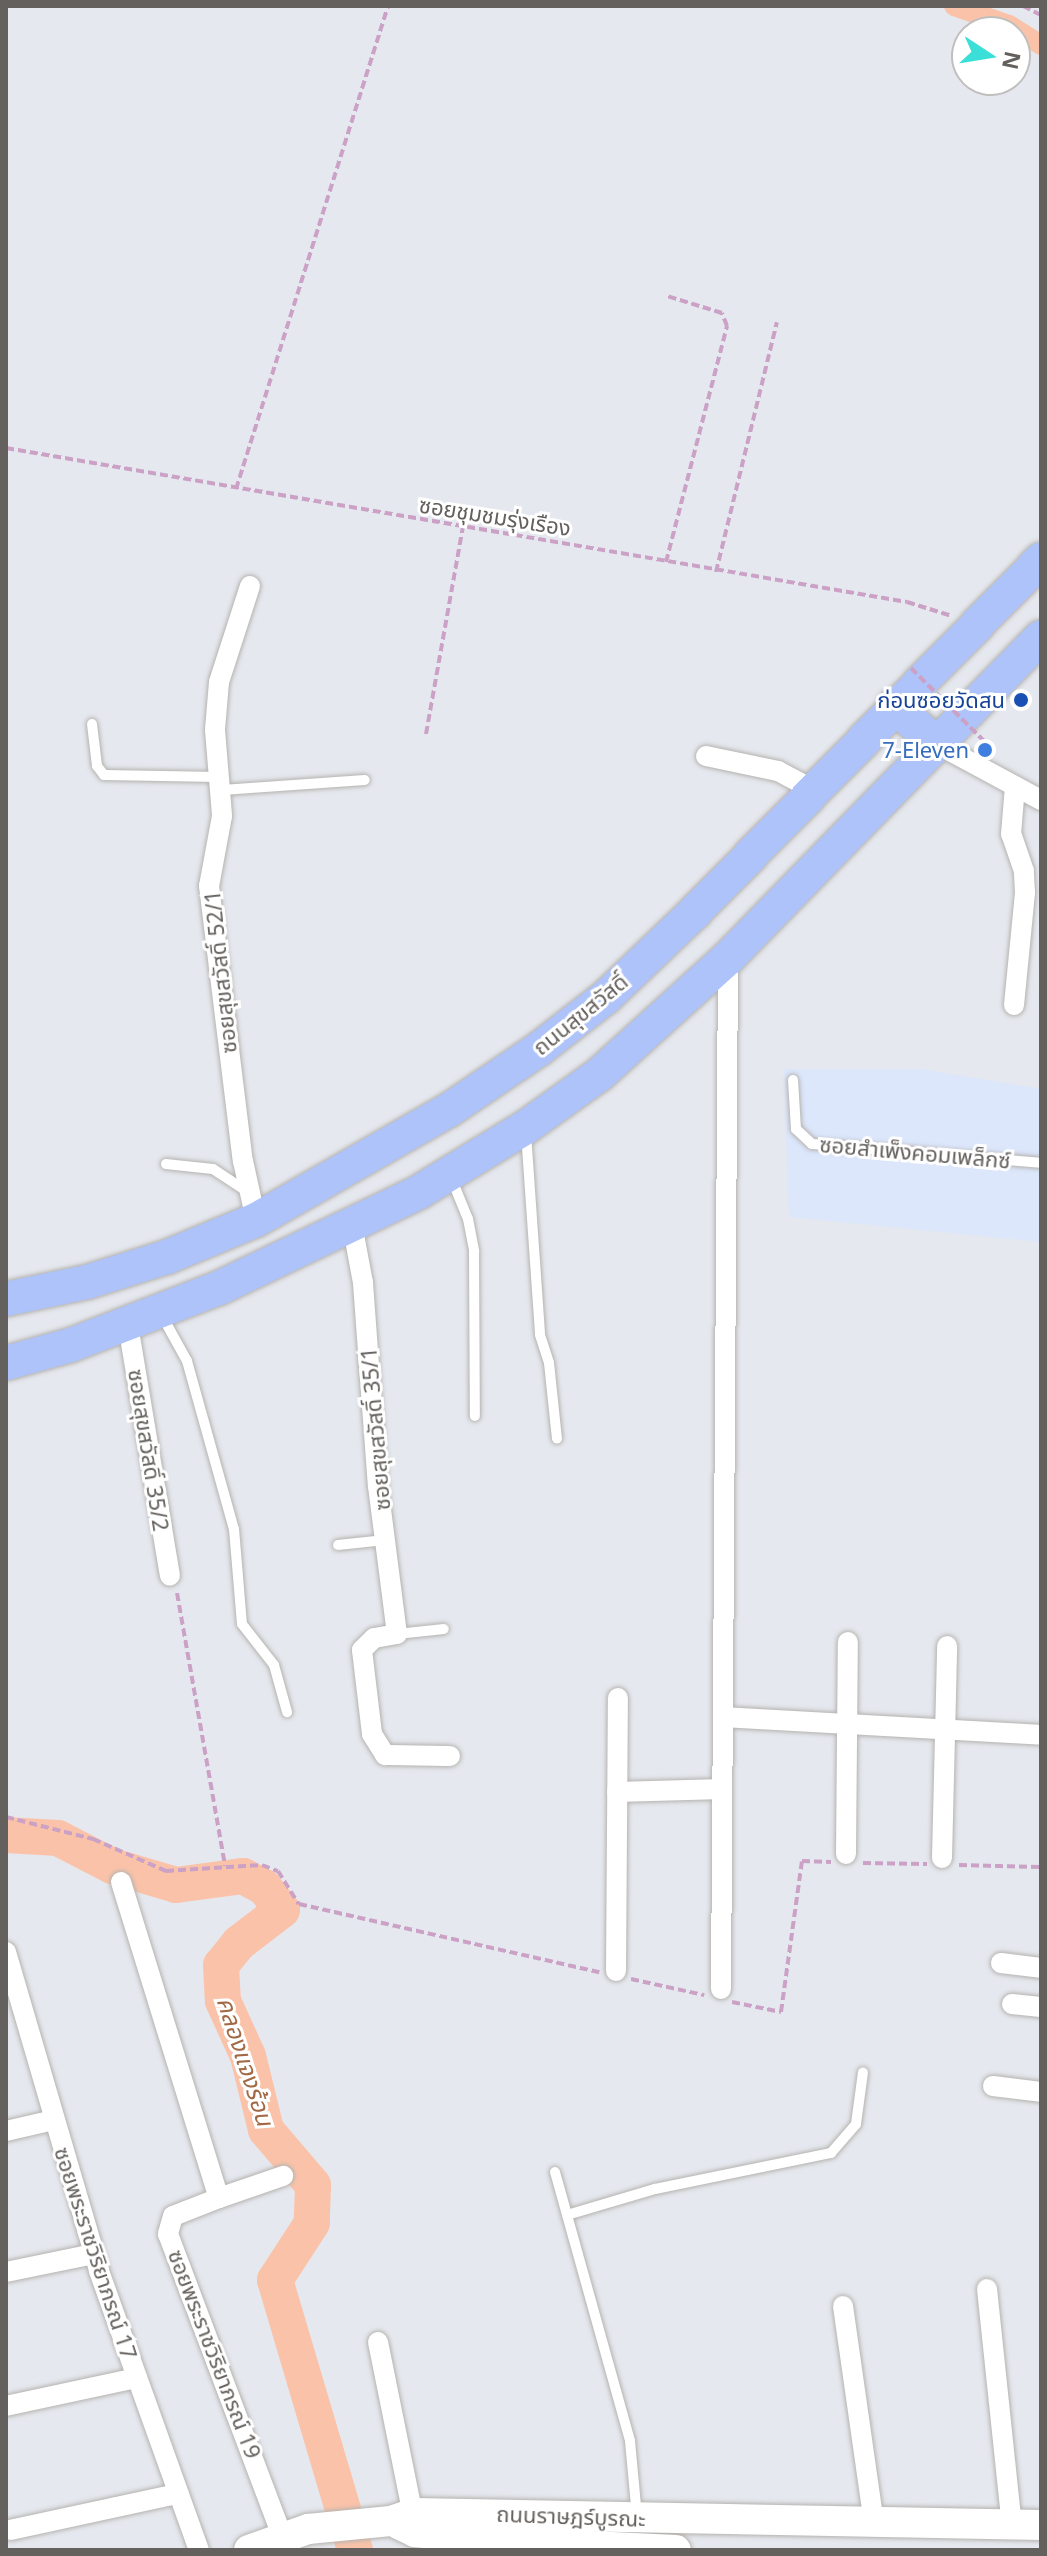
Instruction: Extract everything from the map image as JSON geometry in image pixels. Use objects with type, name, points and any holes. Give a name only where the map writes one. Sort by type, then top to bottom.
[{"type":"main road","name":"ถนนสุขสวัสดิ์","points":[[6,1299],[87,1282],[167,1257],[253,1207],[449,1110],[539,1049],[606,997],[1041,560]]},
{"type":"main road","points":[[6,1363],[160,1312],[352,1224],[450,1174],[526,1127],[600,1074],[728,958],[1041,637]]},
{"type":"main road","points":[[894,706],[937,744]]},
{"type":"main road","points":[[594,2516],[612,2549]]},
{"type":"main road","name":"ถนนราษฎร์บูรณะ","points":[[406,2522],[594,2516],[1026,2525]]},
{"type":"main road","points":[[249,2550],[295,2532],[406,2522]]},
{"type":"main road","name":"ถนนราษฎร์บูรณะ","points":[[406,2522],[544,2547],[676,2550]]},
{"type":"street","name":"ซอยสุขสวัสดิ์ 52/1","points":[[250,586],[219,682],[215,730],[221,784],[219,844],[209,886],[213,943],[253,1207]]},
{"type":"street","points":[[937,744],[1041,800]]},
{"type":"street","points":[[706,756],[778,771],[812,789]]},
{"type":"street","points":[[1014,1005],[1025,893],[1024,871],[1011,834],[1015,786]]},
{"type":"street","points":[[721,1989],[728,958]]},
{"type":"street","name":"ซอยสุขสวัสดิ์ 35/1","points":[[352,1224],[363,1283],[385,1540],[397,1634]]},
{"type":"street","name":"ซอยสุขสวัสดิ์ 35/2","points":[[128,1325],[170,1576]]},
{"type":"street","points":[[397,1634],[374,1638],[362,1650],[375,1746],[385,1755],[450,1756]]},
{"type":"street","points":[[846,1854],[848,1642]]},
{"type":"street","points":[[942,1858],[947,1646]]},
{"type":"street","points":[[616,1971],[618,1698]]},
{"type":"street","points":[[723,1717],[1041,1735]]},
{"type":"street","points":[[617,1792],[722,1789]]},
{"type":"street","points":[[121,1882],[219,2198],[283,2176]]},
{"type":"street","name":"ซอยพระราชวิริยาภรณ์ 17","points":[[6,1952],[13,2006],[54,2120],[94,2254],[176,2494],[199,2550]]},
{"type":"street","points":[[1001,1963],[1041,1968]]},
{"type":"street","points":[[1012,2004],[1041,2007]]},
{"type":"street","points":[[993,2086],[1041,2092]]},
{"type":"street","points":[[6,2131],[54,2120]]},
{"type":"street","name":"ซอยพระราชวิริยาภรณ์ 19","points":[[219,2198],[173,2216],[168,2234],[295,2532]]},
{"type":"street","points":[[6,2272],[94,2254]]},
{"type":"street","points":[[987,2289],[1026,2525]]},
{"type":"street","points":[[843,2306],[874,2524]]},
{"type":"street","points":[[378,2342],[406,2522]]},
{"type":"street","points":[[6,2406],[137,2378]]},
{"type":"street","points":[[10,2530],[176,2494]]},
{"type":"lane","points":[[92,724],[97,766],[104,775],[221,784],[365,780]]},
{"type":"lane","name":"ซอยสำเพ็งคอมเพล็กซ์","points":[[793,1080],[796,1129],[812,1144],[1041,1163]]},
{"type":"lane","points":[[526,1127],[540,1335],[549,1363],[557,1439]]},
{"type":"lane","points":[[166,1164],[213,1169],[253,1207]]},
{"type":"lane","points":[[450,1174],[468,1219],[474,1251],[475,1416]]},
{"type":"lane","points":[[160,1312],[187,1361],[234,1529],[242,1624],[274,1665],[287,1712]]},
{"type":"lane","points":[[338,1545],[385,1540]]},
{"type":"lane","points":[[397,1634],[444,1629]]},
{"type":"lane","points":[[567,2215],[655,2189],[831,2153],[856,2124],[863,2072]]},
{"type":"lane","points":[[555,2172],[630,2441],[637,2518]]},
{"type":"path","points":[[236,489],[388,6]]},
{"type":"path","points":[[1023,6],[1041,15]]},
{"type":"path","points":[[666,562],[727,326],[722,313],[667,296]]},
{"type":"path","points":[[716,572],[777,322]]},
{"type":"path","name":"ซอยชุมชมรุ่งเรือง","points":[[6,448],[716,572],[907,602],[978,623]]},
{"type":"path","points":[[426,734],[463,526]]},
{"type":"path","points":[[911,668],[985,742]]},
{"type":"path","points":[[170,1576],[180,1599],[225,1866]]},
{"type":"path","points":[[6,1817],[93,1839],[154,1869],[262,1865],[278,1871],[299,1904],[329,1913]]},
{"type":"shaded area","points":[[784,1069],[920,1069],[1041,1089],[1041,1242],[789,1217]]},
{"type":"waterway","name":"คลองแจงร้อน","points":[[954,6],[1009,25],[1041,45]]},
{"type":"waterway","name":"คลองแจงร้อน","points":[[6,1835],[58,1838],[112,1866],[176,1885],[243,1876],[264,1887],[282,1910],[239,1943],[221,1965],[223,2001],[248,2056],[266,2130],[313,2185],[312,2223],[275,2280],[355,2550]]},
{"type":"place","name":"ก่อนซอยวัดสน","points":[[1021,700]]},
{"type":"place","name":"7-Eleven","points":[[985,750]]}]
